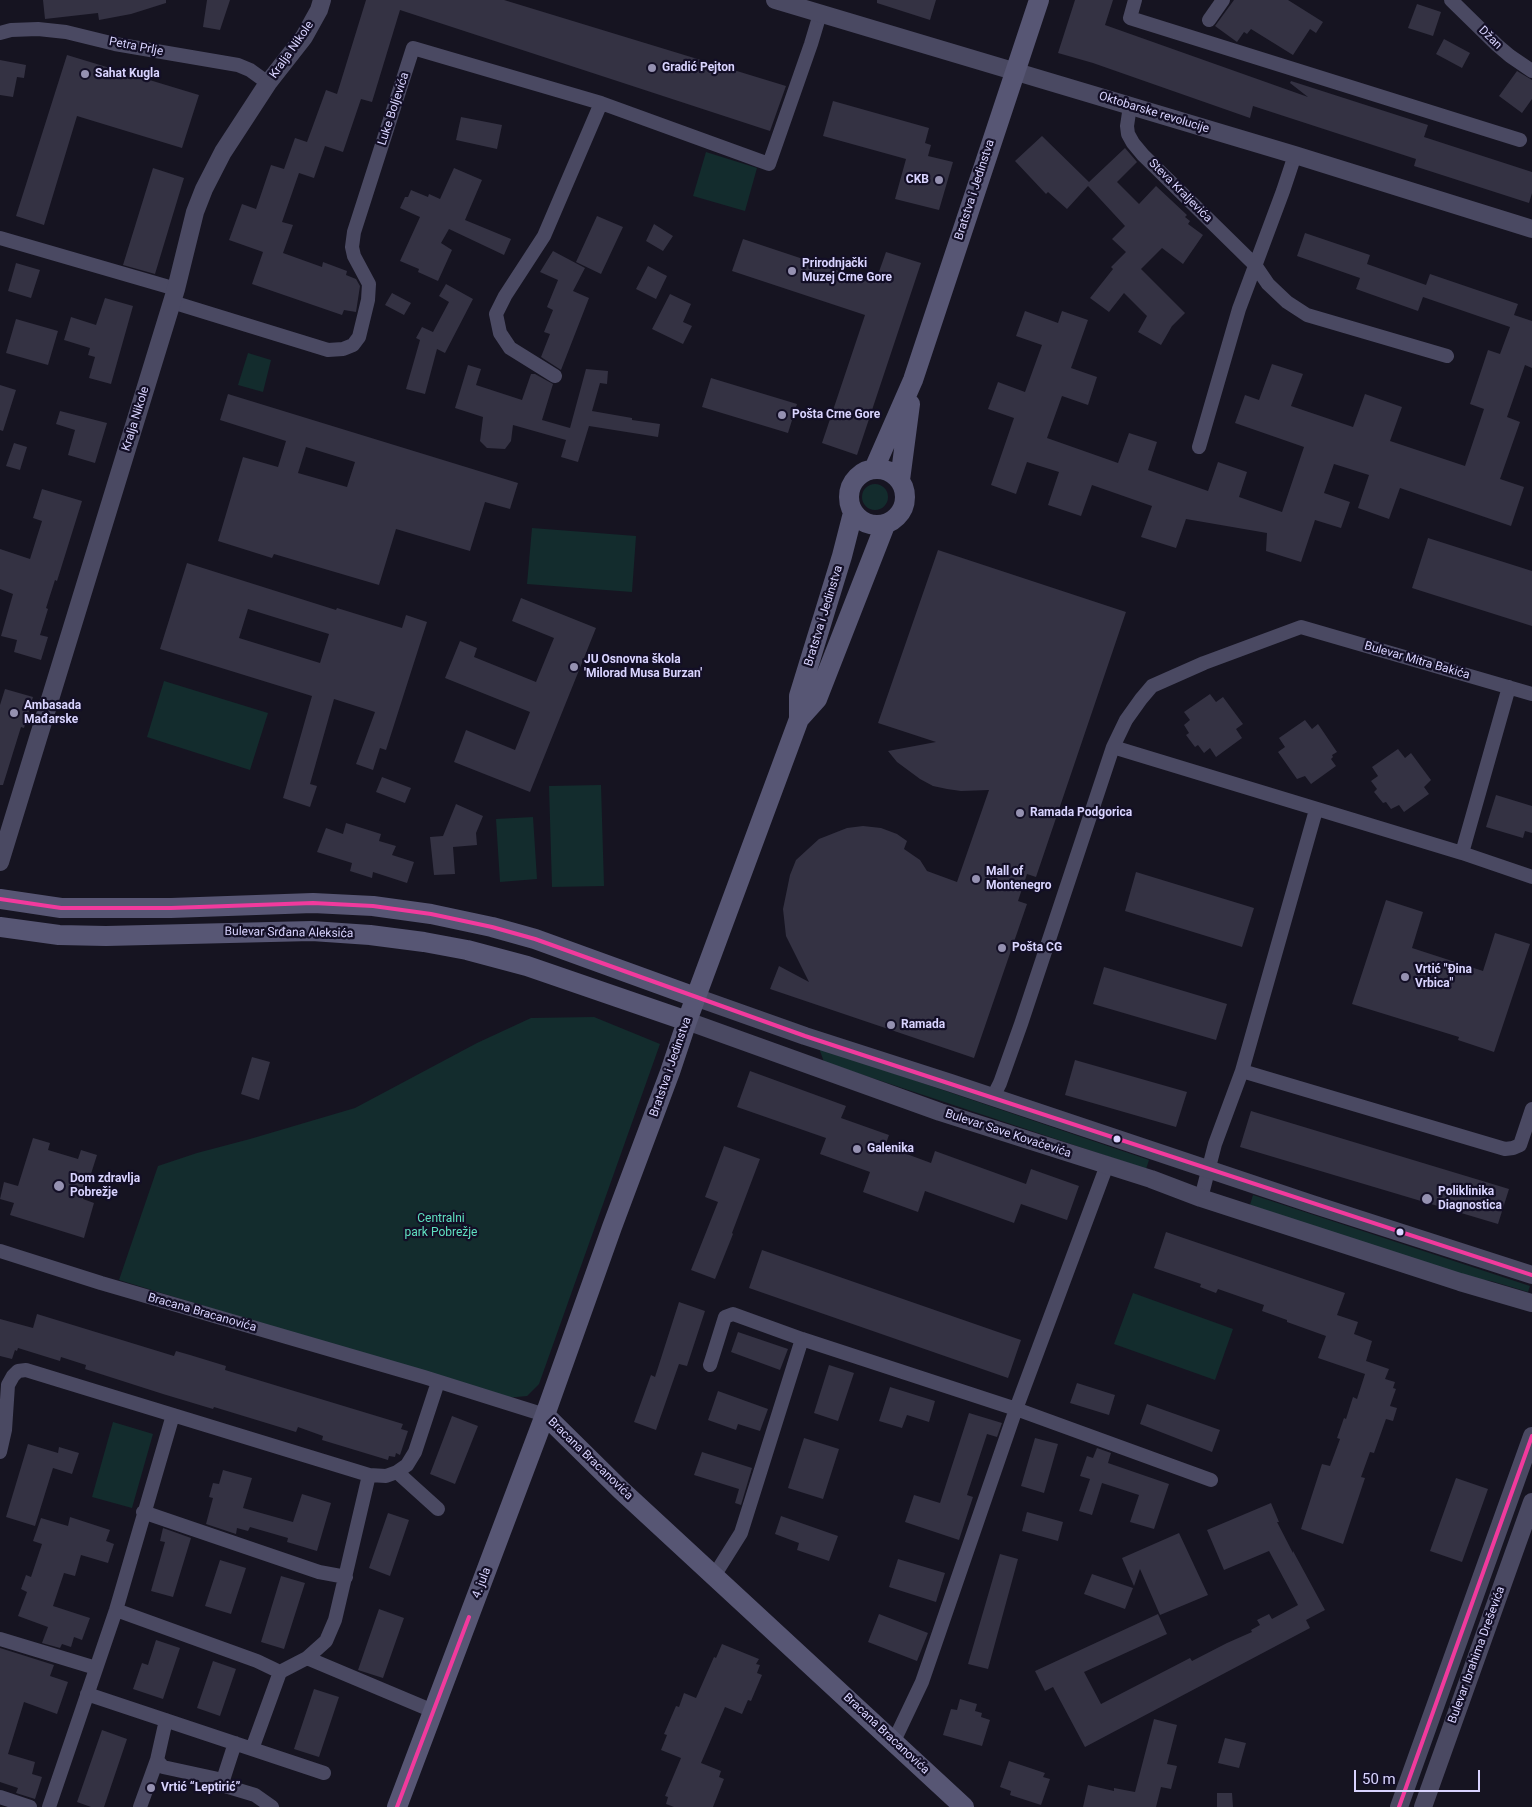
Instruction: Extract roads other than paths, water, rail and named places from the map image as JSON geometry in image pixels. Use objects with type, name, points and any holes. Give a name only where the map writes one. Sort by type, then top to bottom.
[{"type":"main road","name":"Bratstva i Jedinstva","points":[[874,469],[913,380],[1039,0]]},
{"type":"main road","name":"Bratstva i Jedinstva","points":[[900,480],[913,380]]},
{"type":"main road","points":[[874,469],[883,470],[900,480],[906,498],[900,515],[893,521],[885,525],[876,526],[859,520],[853,513],[849,504],[851,486],[856,478],[864,472],[874,469]]},
{"type":"main road","name":"Bratstva i Jedinstva","points":[[545,1415],[670,1072],[686,1021],[797,724],[799,696],[842,556],[853,513]]},
{"type":"main road","name":"Bratstva i Jedinstva","points":[[797,724],[817,699],[885,525]]},
{"type":"main road","points":[[0,899],[70,908],[170,908],[313,903],[373,906],[431,914],[492,927],[535,939],[695,997]]},
{"type":"main road","name":"Bulevar Srđana Aleksića","points":[[0,927],[59,935],[106,936],[250,931],[312,931],[370,935],[415,941],[467,950],[527,966],[686,1021]]},
{"type":"main road","name":"Bracana Bracanovića","points":[[545,1415],[621,1490],[964,1807]]},
{"type":"main road","name":"4. jula","points":[[397,1807],[545,1415]]},
{"type":"street","name":"Kralja Nikole","points":[[0,862],[174,296],[195,212],[204,189],[223,152],[268,83],[304,37],[319,10],[322,0]]},
{"type":"street","name":"Oktobarske revolucije","points":[[775,0],[1295,155],[1532,229]]},
{"type":"street","points":[[1135,0],[1130,18],[1520,140]]},
{"type":"street","points":[[1209,20],[1223,0]]},
{"type":"street","name":"Džan","points":[[1451,0],[1497,45],[1532,70]]},
{"type":"street","name":"Luke Boljevića","points":[[174,296],[328,350],[353,346],[359,337],[368,300],[369,284],[354,256],[352,246],[354,232],[414,48],[601,103],[769,164],[820,14]]},
{"type":"street","name":"Petra Prlje","points":[[0,33],[11,30],[38,29],[66,32],[115,44],[238,65],[250,70],[268,83]]},
{"type":"street","points":[[555,376],[510,348],[500,333],[496,314],[505,296],[544,236],[601,103]]},
{"type":"street","name":"Steva Kraljevića","points":[[1130,106],[1127,126],[1128,134],[1133,143],[1255,265],[1268,284],[1287,302],[1307,316],[1447,356]]},
{"type":"street","points":[[1199,447],[1239,309],[1284,191],[1295,155]]},
{"type":"street","points":[[0,238],[174,296]]},
{"type":"street","name":"Bulevar Mitra Bakića","points":[[1113,747],[1126,720],[1152,686],[1204,662],[1301,627],[1532,694]]},
{"type":"street","points":[[1462,853],[1509,687]]},
{"type":"street","points":[[993,1097],[1000,1083],[1021,1024],[1113,747],[1462,853],[1532,877]]},
{"type":"street","points":[[1201,1198],[1215,1144],[1242,1071],[1316,810]]},
{"type":"street","points":[[695,997],[805,1036],[1532,1276]]},
{"type":"street","name":"Bulevar Save Kovačevića","points":[[686,1021],[940,1112],[1151,1179],[1201,1198],[1460,1282],[1532,1303]]},
{"type":"street","points":[[1242,1071],[1505,1149],[1520,1145],[1532,1109]]},
{"type":"street","points":[[894,1741],[922,1682],[1016,1409],[1107,1165]]},
{"type":"street","name":"Bracana Bracanovića","points":[[0,1251],[101,1283],[545,1415]]},
{"type":"street","points":[[710,1365],[725,1317],[733,1314],[802,1339],[1016,1409],[1211,1480]]},
{"type":"street","points":[[714,1576],[742,1533],[802,1339]]},
{"type":"street","points":[[0,1452],[8,1385],[18,1371],[26,1370],[369,1475],[386,1476],[397,1472],[407,1465],[415,1452],[438,1382]]},
{"type":"street","points":[[49,1807],[116,1610],[143,1512],[173,1415]]},
{"type":"street","name":"Bulevar Ibrahima Dreševića","points":[[1399,1807],[1532,1436]]},
{"type":"street","points":[[397,1472],[438,1509]]},
{"type":"street","points":[[252,1749],[280,1672],[307,1658],[326,1641],[335,1620],[369,1475]]},
{"type":"street","name":"Bulevar Ibrahima Dreševića","points":[[1423,1807],[1532,1502]]},
{"type":"street","points":[[143,1512],[319,1572],[346,1577]]},
{"type":"street","points":[[116,1610],[257,1661],[280,1672]]},
{"type":"street","points":[[0,1639],[96,1668]]},
{"type":"street","points":[[307,1658],[433,1711]]},
{"type":"street","points":[[87,1694],[324,1772]]},
{"type":"street","points":[[140,1807],[157,1760],[166,1720]]},
{"type":"street","points":[[235,1743],[223,1780],[226,1786],[255,1795],[272,1807]]},
{"type":"street","points":[[157,1760],[163,1767],[223,1780]]},
{"type":"street","points":[[0,1797],[30,1807]]},
{"type":"place","name":"Gradić Pejton","points":[[652,68]]},
{"type":"place","name":"Sahat Kugla","points":[[85,74]]},
{"type":"place","name":"CKB","points":[[939,180]]},
{"type":"place","name":"Prirodnjački Muzej Crne Gore","points":[[792,271]]},
{"type":"place","name":"Pošta Crne Gore","points":[[782,415]]},
{"type":"place","name":"JU Osnovna škola 'Milorad Musa Burzan'","points":[[574,667]]},
{"type":"place","name":"Ambasada Mađarske","points":[[14,713]]},
{"type":"place","name":"Ramada Podgorica","points":[[1020,813]]},
{"type":"place","name":"Mall of Montenegro","points":[[976,879]]},
{"type":"place","name":"Pošta CG","points":[[1002,948]]},
{"type":"place","name":"Vrtić \"Đina Vrbica\"","points":[[1405,977]]},
{"type":"place","name":"Ramada","points":[[891,1025]]},
{"type":"place","name":"Galenika","points":[[857,1149]]},
{"type":"place","name":"Dom zdravlja Pobrežje","points":[[59,1186]]},
{"type":"place","name":"Poliklinika Diagnostica","points":[[1427,1199]]},
{"type":"place","name":"Vrtić “Leptirić”","points":[[151,1788]]},
{"type":"park label","name":"Centralni park Pobrežje","points":[[441,1226]]}]
